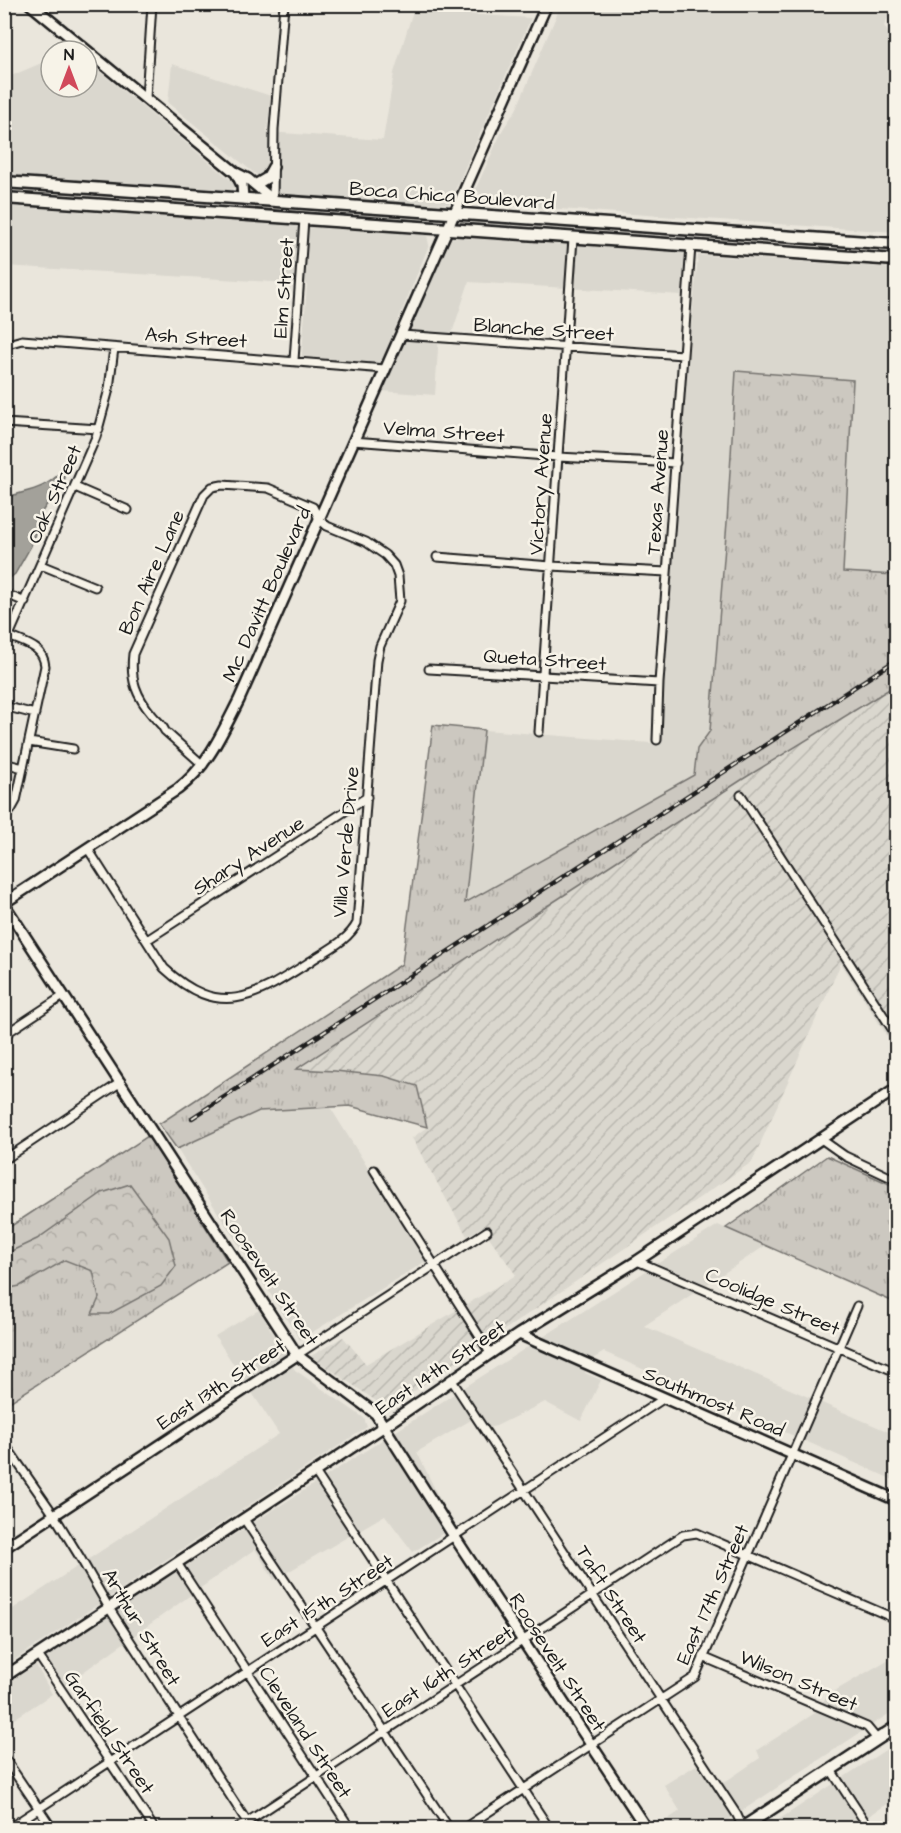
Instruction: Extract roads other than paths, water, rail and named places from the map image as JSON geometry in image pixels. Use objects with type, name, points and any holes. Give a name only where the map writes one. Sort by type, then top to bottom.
[{"type":"main road","name":"Boca Chica Boulevard","points":[[5,183],[897,244]]},
{"type":"main road","name":"Boca Chica Boulevard","points":[[4,198],[897,260]]},
{"type":"main road","points":[[742,1828],[897,1727]]},
{"type":"street","points":[[30,4],[236,173],[255,184],[273,200]]},
{"type":"street","points":[[146,98],[152,4]]},
{"type":"street","points":[[273,200],[273,167],[284,4]]},
{"type":"street","name":"Mc Davitt Boulevard","points":[[4,904],[178,789],[192,778],[214,749],[239,700],[547,4]]},
{"type":"street","points":[[255,184],[267,178],[273,167]]},
{"type":"street","points":[[236,173],[242,185],[243,198]]},
{"type":"street","name":"Elm Street","points":[[294,360],[304,219]]},
{"type":"street","name":"Victory Avenue","points":[[539,732],[573,238]]},
{"type":"street","name":"Texas Avenue","points":[[657,740],[659,683],[691,246]]},
{"type":"street","name":"Blanche Street","points":[[402,335],[683,355]]},
{"type":"street","name":"Ash Street","points":[[4,345],[22,340],[386,369]]},
{"type":"street","name":"Oak Street","points":[[4,647],[99,429],[109,389],[114,348]]},
{"type":"street","points":[[4,423],[99,429]]},
{"type":"street","name":"Velma Street","points":[[352,441],[558,457],[676,463]]},
{"type":"street","name":"Bon Aire Lane","points":[[203,765],[165,731],[162,724],[153,716],[133,685],[131,669],[133,654],[204,495],[212,488],[222,485],[268,488],[313,507],[319,519]]},
{"type":"street","points":[[75,487],[128,510]]},
{"type":"street","name":"Villa Verde Drive","points":[[88,849],[164,968],[181,983],[196,991],[225,998],[241,998],[268,988],[352,932],[357,923],[377,660],[380,646],[400,601],[398,576],[394,565],[378,548],[327,526],[319,519]]},
{"type":"street","points":[[437,557],[668,572]]},
{"type":"street","points":[[41,565],[95,587]]},
{"type":"street","points":[[4,593],[25,602]]},
{"type":"street","points":[[4,817],[16,801],[45,672],[44,657],[36,648],[9,636]]},
{"type":"street","name":"Queta Street","points":[[429,669],[659,683]]},
{"type":"street","points":[[4,706],[35,714]]},
{"type":"street","points":[[29,742],[74,749]]},
{"type":"street","points":[[4,763],[23,768]]},
{"type":"street","points":[[741,795],[897,1035]]},
{"type":"street","name":"Shary Avenue","points":[[147,940],[367,797]]},
{"type":"street","name":"Roosevelt Street","points":[[4,904],[297,1355],[376,1414],[646,1828]]},
{"type":"street","points":[[4,1035],[63,996]]},
{"type":"street","points":[[4,1160],[121,1082]]},
{"type":"street","name":"East 14th Street","points":[[8,1674],[383,1427],[490,1353],[637,1261],[897,1089]]},
{"type":"street","points":[[821,1139],[845,1156],[897,1180]]},
{"type":"street","points":[[374,1170],[490,1353]]},
{"type":"street","name":"East 13th Street","points":[[4,1548],[487,1231]]},
{"type":"street","name":"Coolidge Street","points":[[637,1261],[897,1372]]},
{"type":"street","name":"East 17th Street","points":[[464,1828],[695,1677],[857,1306]]},
{"type":"street","name":"Southmost Road","points":[[519,1334],[897,1500]]},
{"type":"street","name":"Taft Street","points":[[451,1379],[737,1815],[742,1828]]},
{"type":"street","name":"East 15th Street","points":[[9,1828],[663,1399]]},
{"type":"street","name":"Arthur Street","points":[[4,1443],[54,1515],[178,1718],[249,1825]]},
{"type":"street","points":[[315,1472],[549,1828]]},
{"type":"street","points":[[244,1519],[449,1828]]},
{"type":"street","name":"East 16th Street","points":[[238,1828],[249,1825],[316,1777],[683,1535],[697,1533],[748,1555]]},
{"type":"street","points":[[748,1555],[897,1619]]},
{"type":"street","name":"Cleveland Street","points":[[177,1563],[350,1828]]},
{"type":"street","name":"Garfield Street","points":[[38,1655],[154,1828]]},
{"type":"street","name":"Wilson Street","points":[[703,1657],[867,1727],[877,1740]]},
{"type":"street","points":[[4,1661],[8,1674]]},
{"type":"street","points":[[4,1757],[52,1828]]},
{"type":"street","points":[[831,1770],[869,1828]]},
{"type":"railway","points":[[192,1118],[896,660]]}]
